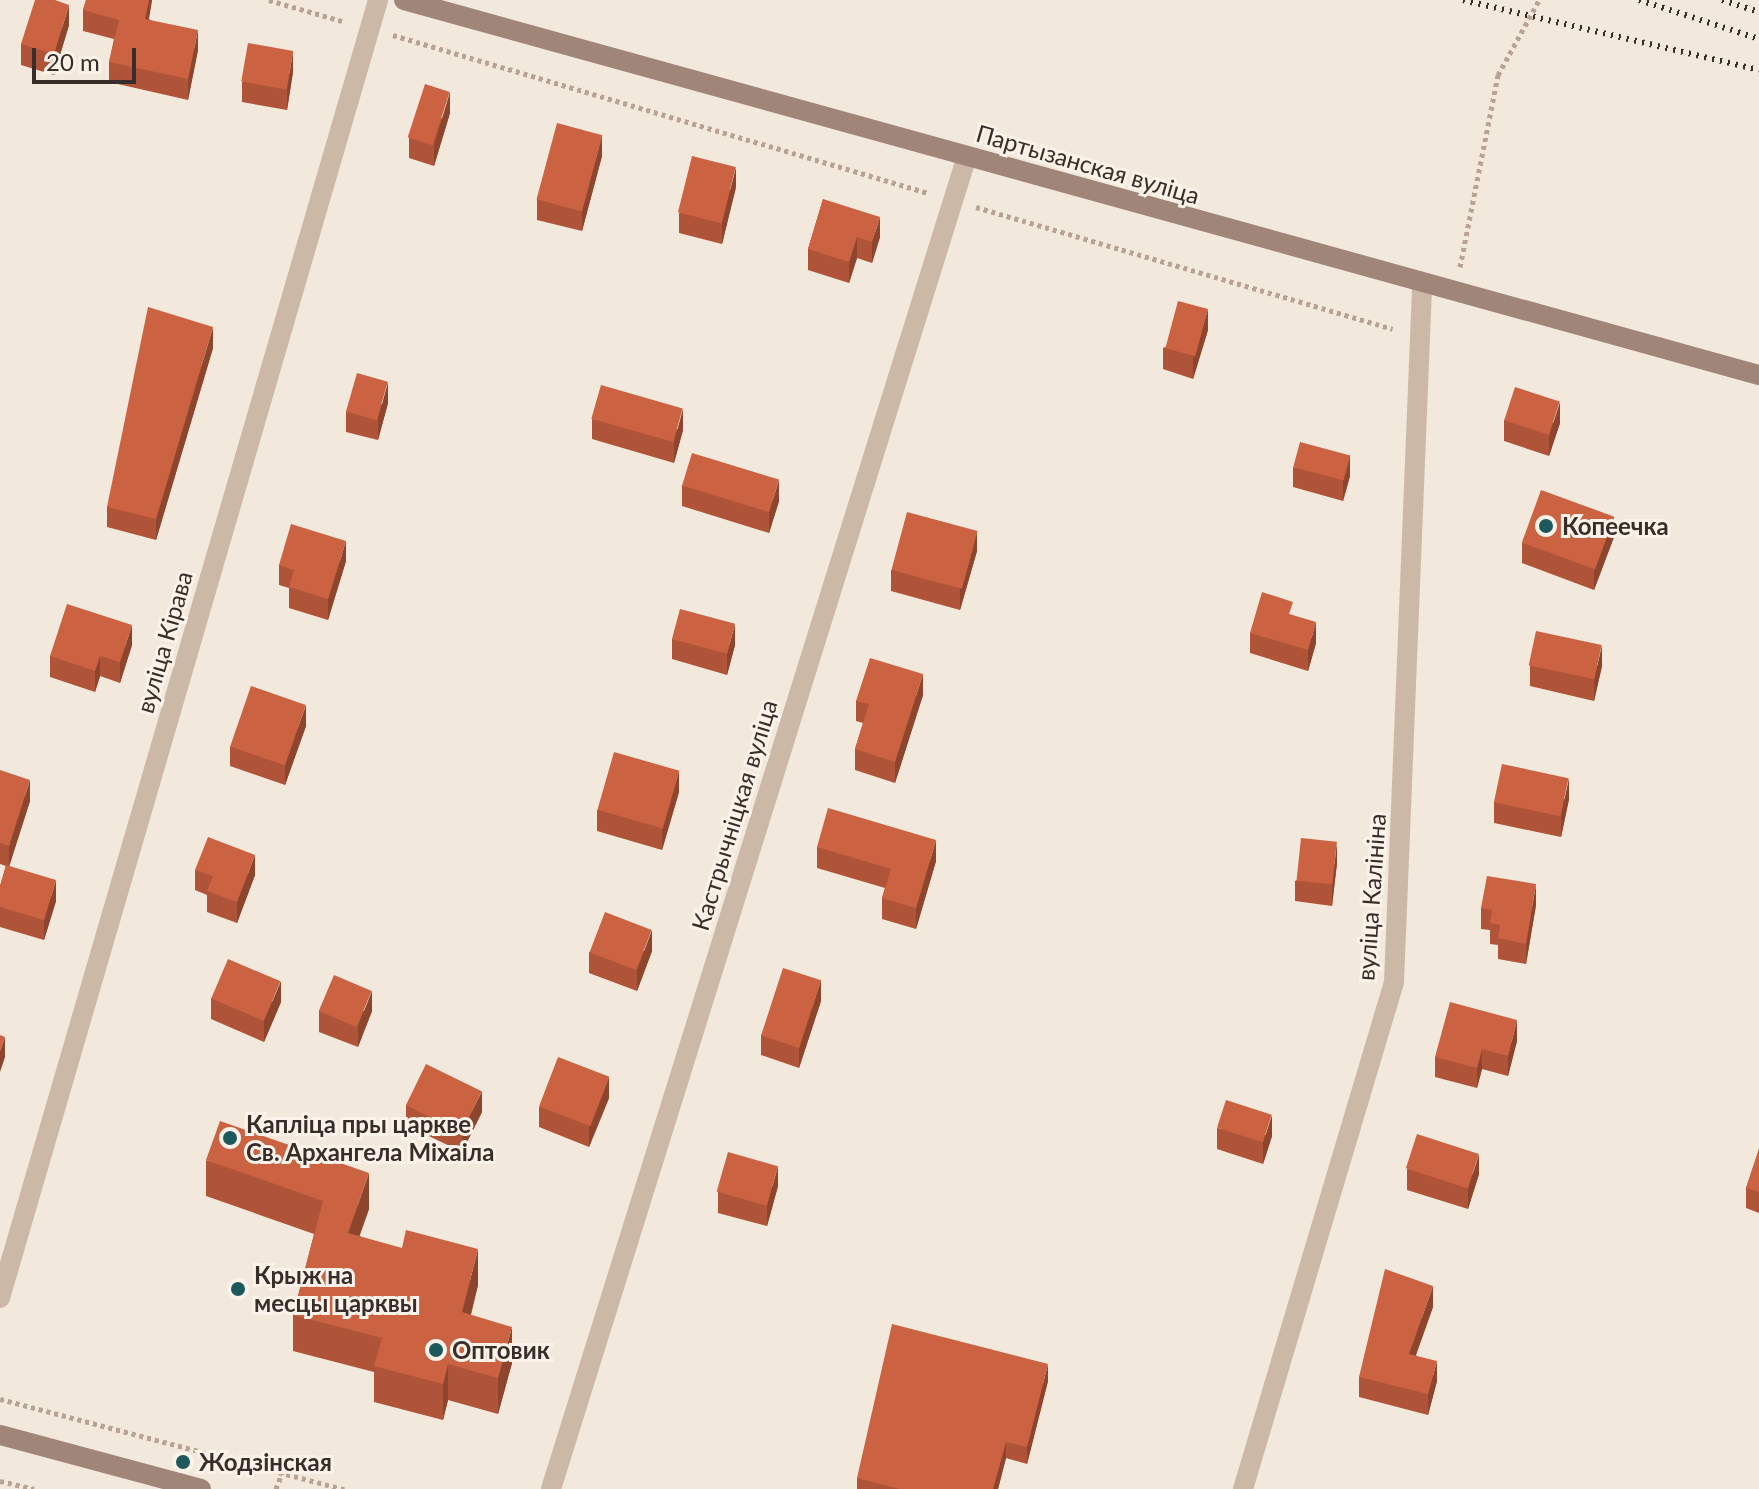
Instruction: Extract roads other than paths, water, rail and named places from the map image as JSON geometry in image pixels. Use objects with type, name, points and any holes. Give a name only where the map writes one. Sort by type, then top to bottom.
[{"type":"street","name":"вуліца Кірава","points":[[0,1298],[378,0]]},
{"type":"street","name":"Партызанская вуліца","points":[[404,0],[967,156],[1422,287],[1759,375]]},
{"type":"street","name":"Кастрычніцкая вуліца","points":[[551,1489],[967,156]]},
{"type":"street","name":"вуліца Калініна","points":[[1243,1489],[1394,982],[1422,287]]},
{"type":"street","points":[[0,1435],[201,1489]]},
{"type":"railway","points":[[1463,0],[1759,70]]},
{"type":"railway","points":[[1639,0],[1759,39]]},
{"type":"railway","points":[[1722,0],[1759,12]]},
{"type":"place","name":"Копеечка","points":[[1546,526]]},
{"type":"place","name":"Капліца пры царкве Св. Архангела Міхаіла","points":[[230,1138]]},
{"type":"place","name":"Крыж на месцы царквы","points":[[238,1289]]},
{"type":"place","name":"Оптовик","points":[[436,1350]]},
{"type":"place","name":"Жодзінская","points":[[183,1462]]}]
